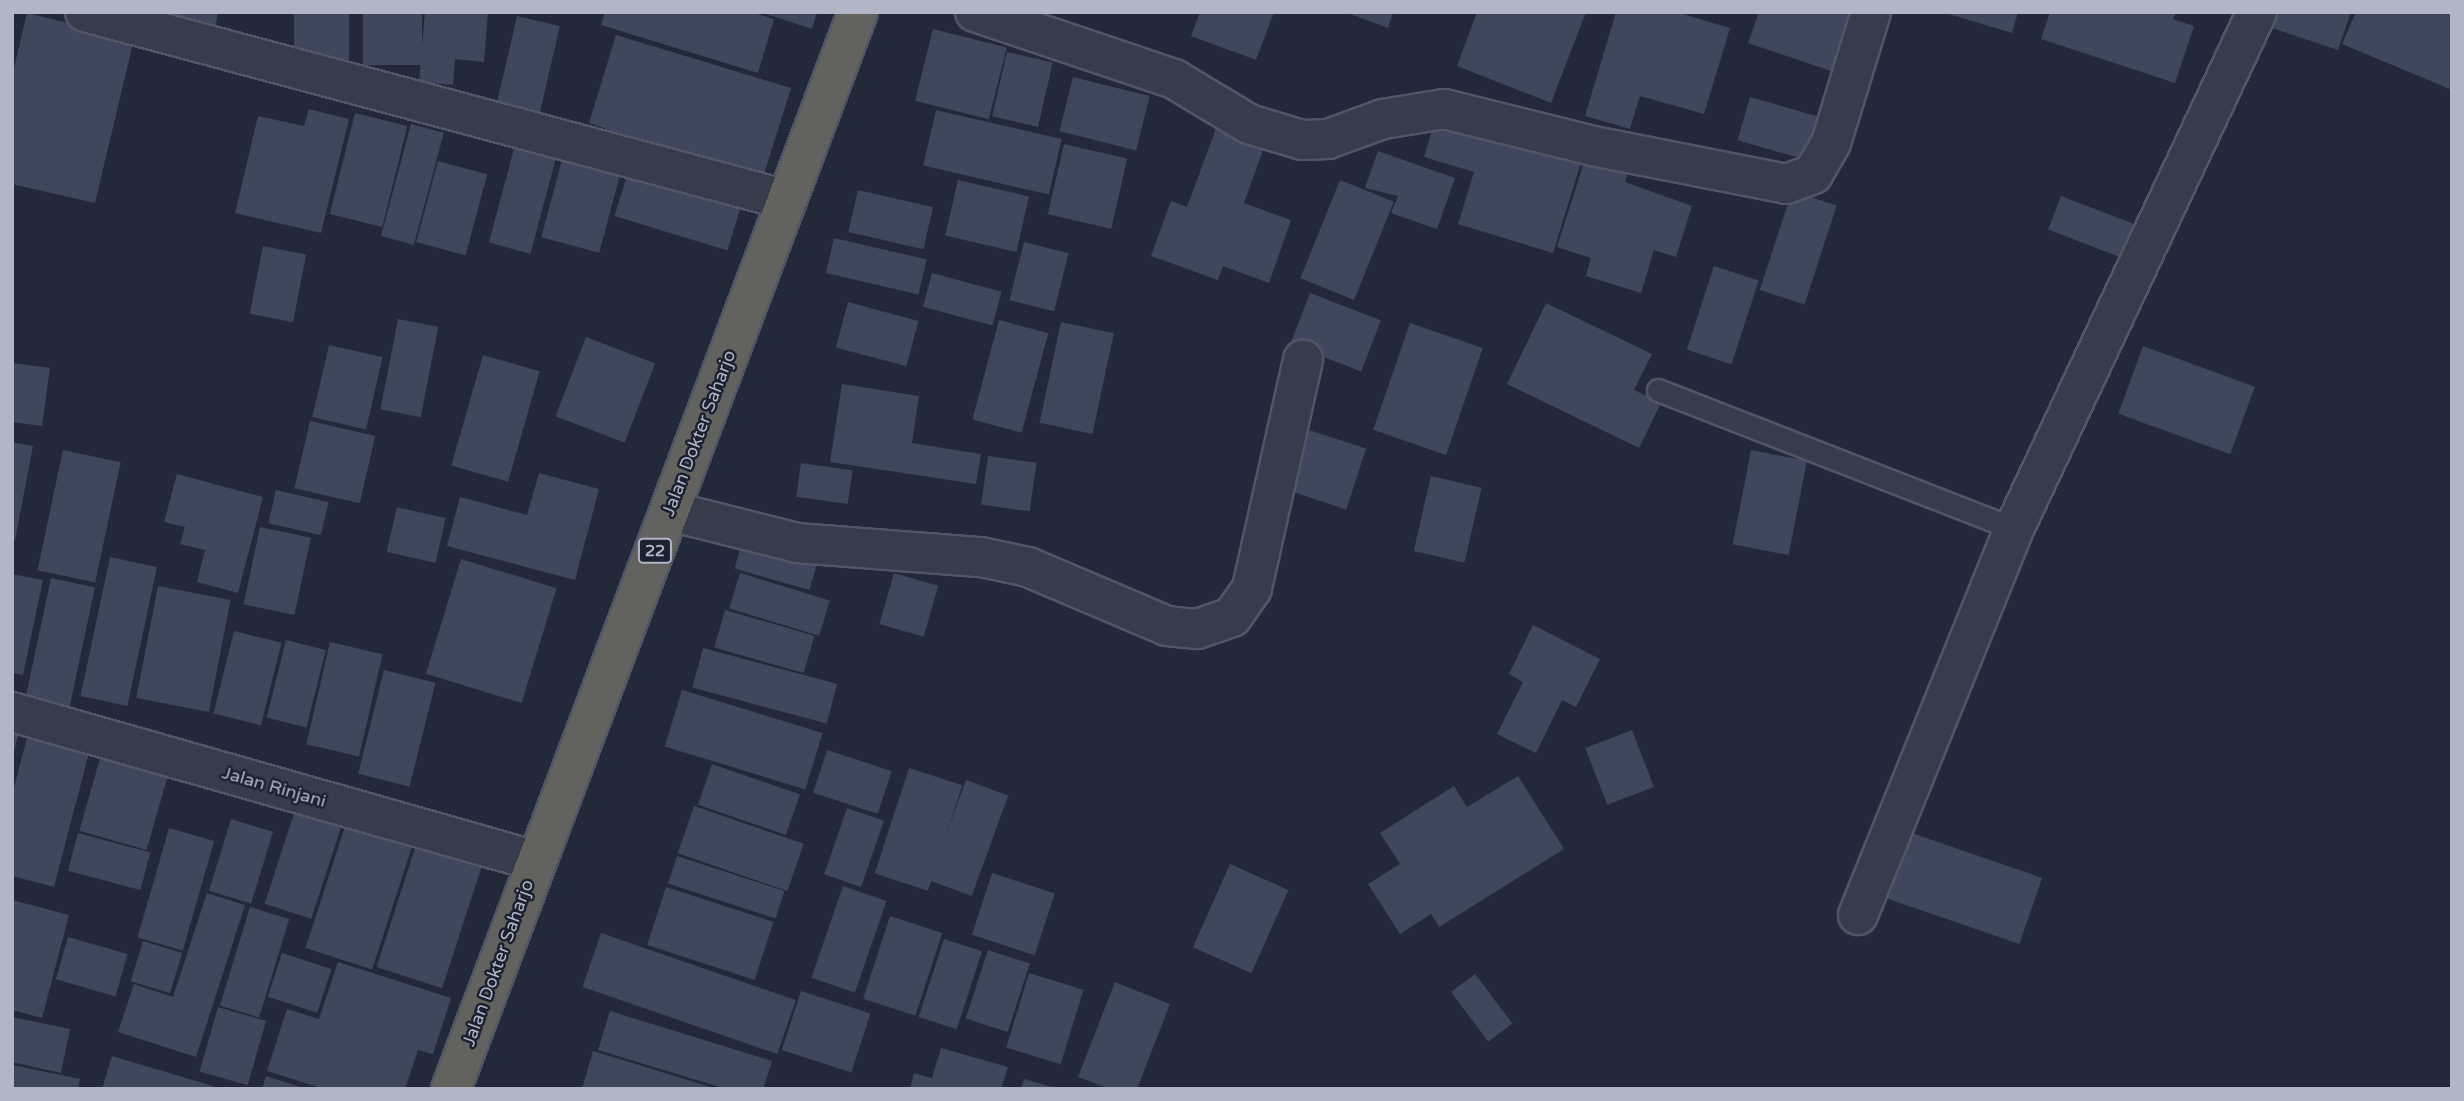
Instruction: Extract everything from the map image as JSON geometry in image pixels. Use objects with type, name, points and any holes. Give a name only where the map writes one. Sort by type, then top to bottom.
[{"type":"highway","name":"Jalan Dokter Saharjo","points":[[451,1089],[858,12]]},
{"type":"street","points":[[975,12],[1174,79],[1249,124],[1302,140],[1328,139],[1383,119],[1444,110],[1593,146],[1786,184],[1814,174],[1831,143],[1871,12]]},
{"type":"street","points":[[1858,915],[2014,529],[2258,12]]},
{"type":"street","points":[[88,13],[787,200]]},
{"type":"street","points":[[670,511],[797,544],[981,557],[1028,567],[1167,626],[1197,629],[1232,617],[1252,588],[1303,360]]},
{"type":"street","name":"Jalan Rinjani","points":[[12,712],[536,861]]},
{"type":"lane","points":[[1658,390],[2014,529]]},
{"type":"building","points":[[166,12],[218,12],[213,40],[163,30]]},
{"type":"building","points":[[294,12],[349,12],[349,65],[294,65]]},
{"type":"building","points":[[363,12],[422,12],[422,65],[363,65]]},
{"type":"building","points":[[425,12],[488,12],[484,62],[455,59],[453,85],[419,82]]},
{"type":"building","points":[[605,12],[751,12],[774,19],[758,73],[601,25]]},
{"type":"building","points":[[760,12],[817,12],[812,29]]},
{"type":"building","points":[[1200,12],[1274,12],[1256,60],[1191,36]]},
{"type":"building","points":[[1345,12],[1393,12],[1388,28]]},
{"type":"building","points":[[1477,12],[1586,12],[1551,103],[1457,66]]},
{"type":"building","points":[[1616,12],[1676,12],[1730,28],[1704,114],[1640,96],[1630,129],[1585,116]]},
{"type":"building","points":[[1759,12],[1851,12],[1831,71],[1748,43]]},
{"type":"building","points":[[1942,12],[2018,12],[2012,33]]},
{"type":"building","points":[[2050,12],[2176,12],[2173,19],[2194,26],[2175,83],[2041,39]]},
{"type":"building","points":[[2277,12],[2351,12],[2338,50],[2272,28]]},
{"type":"building","points":[[2356,12],[2452,12],[2452,90],[2342,44]]},
{"type":"building","points":[[27,13],[134,39],[95,203],[12,184],[12,76]]},
{"type":"building","points":[[517,16],[560,26],[538,121],[495,111]]},
{"type":"building","points":[[933,29],[1007,47],[989,119],[915,101]]},
{"type":"building","points":[[616,35],[791,88],[759,190],[614,146],[619,133],[589,123]]},
{"type":"building","points":[[1007,52],[1053,63],[1038,127],[992,116]]},
{"type":"building","points":[[1073,77],[1150,96],[1136,150],[1059,131]]},
{"type":"building","points":[[1750,97],[1823,118],[1811,161],[1738,140]]},
{"type":"building","points":[[309,109],[349,119],[321,233],[235,213],[258,116],[304,126]]},
{"type":"building","points":[[936,110],[1062,139],[1049,195],[923,166]]},
{"type":"building","points":[[355,113],[407,126],[382,227],[330,214]]},
{"type":"building","points":[[1437,113],[1583,156],[1553,253],[1458,224],[1474,172],[1424,157]]},
{"type":"building","points":[[1218,123],[1267,139],[1244,203],[1291,220],[1269,283],[1223,266],[1218,280],[1151,256],[1171,201],[1187,207]]},
{"type":"building","points":[[411,124],[444,133],[414,245],[381,236]]},
{"type":"building","points":[[1064,144],[1127,159],[1111,229],[1048,214]]},
{"type":"building","points":[[515,145],[557,156],[530,254],[489,243]]},
{"type":"building","points":[[1378,151],[1455,178],[1437,229],[1391,213],[1398,196],[1365,188]]},
{"type":"building","points":[[1587,153],[1630,166],[1625,182],[1692,206],[1676,257],[1654,250],[1641,293],[1586,276],[1591,258],[1557,247]]},
{"type":"building","points":[[563,156],[621,172],[599,253],[541,237]]},
{"type":"building","points":[[438,161],[487,174],[466,255],[416,242]]},
{"type":"building","points":[[628,172],[741,206],[727,250],[615,216]]},
{"type":"building","points":[[958,180],[1029,196],[1016,252],[945,236]]},
{"type":"building","points":[[1340,180],[1394,202],[1354,300],[1300,278]]},
{"type":"building","points":[[858,190],[933,207],[923,249],[848,232]]},
{"type":"building","points":[[1792,191],[1837,206],[1805,304],[1760,290]]},
{"type":"building","points":[[2061,196],[2139,226],[2127,260],[2048,230]]},
{"type":"building","points":[[834,238],[927,259],[918,294],[826,273]]},
{"type":"building","points":[[1024,242],[1069,253],[1054,311],[1009,300]]},
{"type":"building","points":[[263,246],[306,254],[293,322],[250,314]]},
{"type":"building","points":[[1714,266],[1759,281],[1732,364],[1687,350]]},
{"type":"building","points":[[932,273],[1002,292],[992,325],[923,307]]},
{"type":"building","points":[[1310,293],[1381,320],[1361,372],[1290,344]]},
{"type":"building","points":[[848,302],[919,321],[906,366],[836,347]]},
{"type":"building","points":[[1546,303],[1652,354],[1634,390],[1661,403],[1639,448],[1507,384]]},
{"type":"building","points":[[398,319],[438,327],[421,417],[380,409]]},
{"type":"building","points":[[999,320],[1048,333],[1022,433],[972,419]]},
{"type":"building","points":[[1061,322],[1114,333],[1092,434],[1040,423]]},
{"type":"building","points":[[1410,323],[1483,348],[1446,455],[1373,430]]},
{"type":"building","points":[[586,337],[655,364],[625,443],[556,416]]},
{"type":"building","points":[[329,345],[383,357],[366,429],[312,417]]},
{"type":"building","points":[[2143,346],[2255,387],[2230,454],[2118,414]]},
{"type":"building","points":[[483,355],[540,371],[508,482],[451,466]]},
{"type":"building","points":[[12,363],[50,368],[42,426],[12,422]]},
{"type":"building","points":[[842,384],[919,396],[912,443],[981,454],[976,484],[830,462]]},
{"type":"building","points":[[310,421],[375,436],[360,503],[294,488]]},
{"type":"building","points":[[1309,430],[1366,449],[1346,509],[1289,491]]},
{"type":"building","points":[[12,442],[33,446],[15,540],[12,540]]},
{"type":"building","points":[[63,450],[121,462],[95,583],[37,570]]},
{"type":"building","points":[[1751,450],[1807,461],[1789,555],[1733,544]]},
{"type":"building","points":[[988,456],[1037,463],[1030,511],[981,505]]},
{"type":"building","points":[[801,463],[852,470],[848,504],[796,497]]},
{"type":"building","points":[[539,473],[599,489],[575,580],[447,546],[460,497],[527,515]]},
{"type":"building","points":[[177,474],[263,497],[238,593],[197,582],[205,550],[180,544],[185,527],[164,522]]},
{"type":"building","points":[[1431,476],[1482,488],[1464,563],[1414,551]]},
{"type":"building","points":[[276,490],[329,502],[321,535],[268,523]]},
{"type":"building","points":[[397,507],[446,518],[435,563],[387,552]]},
{"type":"building","points":[[260,527],[311,538],[294,615],[244,604]]},
{"type":"building","points":[[745,532],[820,553],[810,590],[735,569]]},
{"type":"building","points":[[110,557],[157,567],[127,706],[80,696]]},
{"type":"building","points":[[461,559],[557,588],[522,703],[426,674]]},
{"type":"building","points":[[740,573],[830,600],[819,636],[729,608]]},
{"type":"building","points":[[894,573],[938,586],[924,637],[879,624]]},
{"type":"building","points":[[12,574],[43,580],[23,675],[12,673]]},
{"type":"building","points":[[51,578],[95,587],[69,708],[25,698]]},
{"type":"building","points":[[158,586],[231,600],[209,712],[136,698]]},
{"type":"building","points":[[725,610],[814,636],[804,673],[714,647]]},
{"type":"building","points":[[1533,625],[1600,659],[1576,707],[1562,700],[1536,753],[1497,734],[1523,682],[1509,674]]},
{"type":"building","points":[[234,631],[282,643],[261,725],[213,713]]},
{"type":"building","points":[[286,640],[326,650],[306,728],[267,718]]},
{"type":"building","points":[[330,642],[383,654],[359,756],[306,744]]},
{"type":"building","points":[[703,648],[837,684],[827,724],[692,688]]},
{"type":"building","points":[[384,670],[435,683],[410,787],[358,774]]},
{"type":"building","points":[[682,690],[823,733],[805,789],[665,746]]},
{"type":"building","points":[[12,715],[23,717],[13,755],[12,754]]},
{"type":"building","points":[[29,730],[91,745],[54,887],[12,876],[12,795]]},
{"type":"building","points":[[1632,730],[1654,787],[1607,805],[1585,748]]},
{"type":"building","points":[[103,748],[170,767],[147,850],[79,831]]},
{"type":"building","points":[[827,750],[892,771],[878,814],[813,793]]},
{"type":"building","points":[[712,764],[800,794],[786,835],[698,805]]},
{"type":"building","points":[[909,768],[962,785],[928,891],[875,874]]},
{"type":"building","points":[[1518,776],[1564,849],[1439,927],[1431,914],[1400,934],[1368,884],[1400,864],[1380,833],[1454,786],[1467,807]]},
{"type":"building","points":[[966,780],[1008,795],[972,896],[929,881]]},
{"type":"building","points":[[298,801],[345,816],[311,919],[265,904]]},
{"type":"building","points":[[694,806],[804,844],[787,891],[678,853]]},
{"type":"building","points":[[847,808],[884,821],[861,887],[824,874]]},
{"type":"building","points":[[350,811],[417,833],[372,970],[306,948]]},
{"type":"building","points":[[231,819],[273,832],[251,904],[209,891]]},
{"type":"building","points":[[169,828],[214,841],[183,951],[138,938]]},
{"type":"building","points":[[421,830],[487,851],[442,988],[377,967]]},
{"type":"building","points":[[1906,831],[2042,878],[2019,944],[1883,897]]},
{"type":"building","points":[[78,833],[150,852],[140,890],[68,871]]},
{"type":"building","points":[[677,856],[784,891],[776,918],[668,884]]},
{"type":"building","points":[[1230,864],[1288,890],[1251,973],[1193,947]]},
{"type":"building","points":[[992,873],[1055,893],[1035,955],[972,935]]},
{"type":"building","points":[[843,886],[886,901],[855,993],[811,978]]},
{"type":"building","points":[[666,887],[773,922],[755,980],[647,945]]},
{"type":"building","points":[[207,893],[245,905],[196,1057],[118,1032],[134,984],[173,997]]},
{"type":"building","points":[[12,900],[69,915],[42,1018],[12,1010]]},
{"type":"building","points":[[250,907],[289,919],[259,1017],[220,1005]]},
{"type":"building","points":[[890,916],[942,933],[915,1016],[863,999]]},
{"type":"building","points":[[601,933],[796,1000],[777,1054],[582,987]]},
{"type":"building","points":[[68,937],[128,954],[115,996],[56,979]]},
{"type":"building","points":[[944,939],[982,951],[957,1029],[919,1017]]},
{"type":"building","points":[[143,941],[182,953],[170,993],[131,981]]},
{"type":"building","points":[[988,950],[1030,964],[1008,1032],[966,1018]]},
{"type":"building","points":[[282,953],[331,969],[317,1013],[268,997]]},
{"type":"building","points":[[338,962],[451,998],[433,1054],[418,1050],[405,1089],[324,1089],[267,1071],[287,1009],[319,1019]]},
{"type":"building","points":[[1029,973],[1084,990],[1061,1064],[1006,1048]]},
{"type":"building","points":[[1475,974],[1512,1024],[1488,1042],[1451,992]]},
{"type":"building","points":[[1115,982],[1170,1004],[1137,1089],[1110,1089],[1078,1077]]},
{"type":"building","points":[[801,991],[870,1014],[851,1073],[782,1050]]},
{"type":"building","points":[[218,1007],[266,1021],[248,1085],[200,1071]]},
{"type":"building","points":[[610,1011],[772,1061],[763,1089],[726,1089],[598,1050]]},
{"type":"building","points":[[12,1017],[70,1029],[61,1073],[12,1062]]},
{"type":"building","points":[[941,1048],[1008,1067],[1001,1089],[910,1089],[914,1073],[932,1078]]},
{"type":"building","points":[[593,1051],[714,1088],[714,1089],[582,1089]]},
{"type":"building","points":[[112,1056],[213,1086],[212,1089],[102,1089]]},
{"type":"building","points":[[12,1065],[80,1079],[78,1089],[12,1089]]},
{"type":"building","points":[[266,1076],[304,1088],[304,1089],[262,1089]]},
{"type":"building","points":[[1024,1079],[1055,1088],[1055,1089],[1021,1089]]}]
